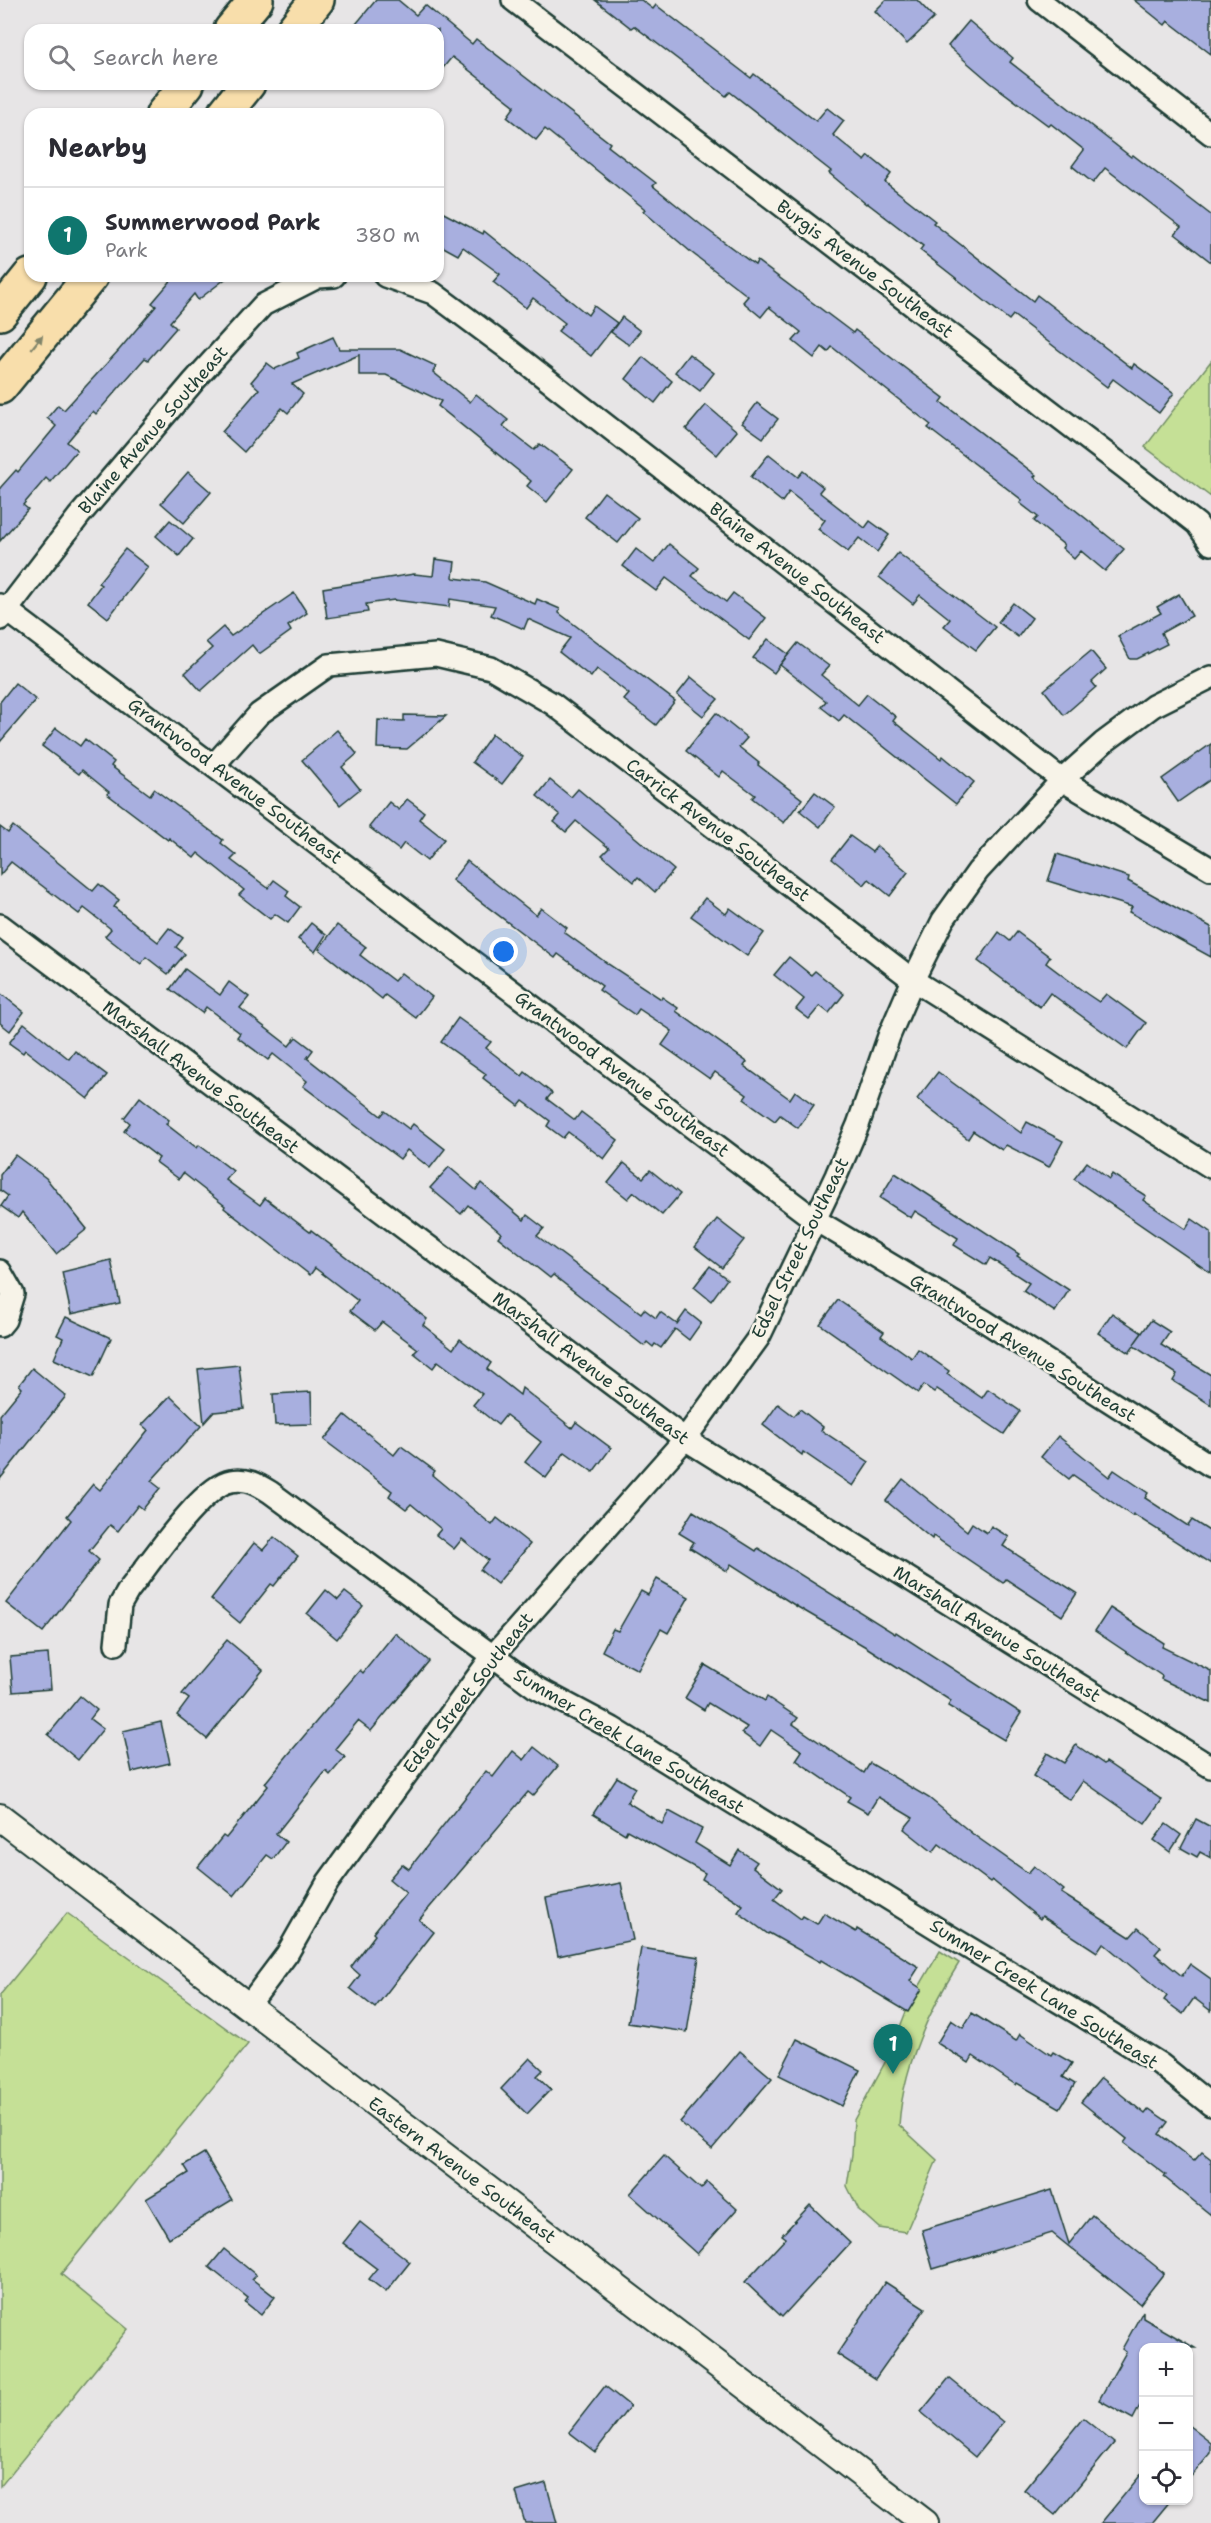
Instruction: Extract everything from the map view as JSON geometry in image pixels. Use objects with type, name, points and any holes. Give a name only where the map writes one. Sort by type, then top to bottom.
[{"type":"main road","points":[[297,24],[317,0]]},
{"type":"main road","points":[[168,108],[182,90]]},
{"type":"main road","points":[[0,312],[25,282]]},
{"type":"main road","points":[[0,387],[86,282]]},
{"type":"street","name":"Burgis Avenue Southeast","points":[[513,0],[1124,467],[1197,524],[1211,544]]},
{"type":"street","points":[[1039,0],[1211,134]]},
{"type":"street","name":"Blaine Avenue Southeast","points":[[2,611],[194,381],[263,305],[308,282]]},
{"type":"street","name":"Blaine Avenue Southeast","points":[[402,282],[432,293],[503,345],[1062,780],[1211,869]]},
{"type":"street","name":"Grantwood Avenue Southeast","points":[[2,611],[214,765],[814,1219],[986,1322],[1211,1466]]},
{"type":"street","name":"Carrick Avenue Southeast","points":[[214,765],[259,714],[329,665],[436,655],[491,668],[553,704],[913,980],[1211,1167]]},
{"type":"street","name":"Edsel Street Southeast","points":[[248,2006],[287,1954],[328,1882],[492,1657],[685,1438],[759,1337],[858,1125],[889,1036],[913,980],[943,920],[978,871],[1062,780],[1103,743],[1153,706],[1211,677]]},
{"type":"street","name":"Marshall Avenue Southeast","points":[[0,925],[685,1438],[1211,1767]]},
{"type":"street","points":[[0,1271],[13,1294],[5,1320],[0,1326]]},
{"type":"street","name":"Summer Creek Lane Southeast","points":[[116,1644],[120,1605],[189,1514],[207,1494],[220,1484],[231,1480],[250,1481],[270,1492],[535,1687],[612,1728],[1083,2016],[1160,2064],[1211,2105]]},
{"type":"street","name":"Eastern Avenue Southeast","points":[[0,1817],[925,2523]]},
{"type":"green space","points":[[1211,361],[1211,497],[1145,447]]},
{"type":"green space","points":[[67,1913],[248,2044],[61,2274],[128,2329],[0,2487],[0,1995]]},
{"type":"green space","points":[[940,1951],[959,1963],[927,2020],[919,2041],[901,2103],[899,2125],[937,2160],[906,2232],[879,2228],[859,2210],[847,2186],[854,2120],[889,2055],[909,2004]]},
{"type":"building","points":[[376,0],[398,0],[416,15],[425,5],[472,44],[476,39],[610,143],[608,146],[656,183],[653,186],[705,228],[755,265],[757,261],[853,333],[855,330],[944,398],[941,402],[1036,475],[1034,477],[1124,549],[1105,571],[1081,551],[1074,559],[1062,548],[1064,545],[1034,521],[1038,517],[1020,503],[1022,500],[928,428],[931,425],[832,347],[828,352],[822,347],[814,358],[793,341],[801,332],[769,307],[761,317],[743,302],[748,296],[692,253],[643,211],[645,209],[545,129],[536,140],[507,117],[515,106],[452,57],[444,67],[444,24],[356,24]]},
{"type":"building","points":[[595,0],[641,0],[653,9],[656,5],[751,78],[754,74],[816,121],[827,108],[844,121],[833,135],[865,161],[869,156],[891,174],[885,182],[935,221],[933,223],[1033,301],[1037,295],[1132,368],[1134,364],[1174,393],[1159,413],[1113,379],[1107,387],[1013,315],[1009,320],[920,250],[923,246],[866,204],[829,173],[831,171],[730,92],[726,96],[634,26],[631,28]]},
{"type":"building","points":[[886,0],[917,0],[934,18],[907,44],[875,11]]},
{"type":"building","points":[[1134,0],[1211,0],[1211,54],[1168,21],[1165,25]]},
{"type":"building","points":[[969,21],[1013,58],[1010,62],[1131,157],[1133,155],[1211,215],[1211,262],[1175,234],[1181,227],[1105,168],[1093,183],[1072,166],[1084,150],[1051,124],[1049,126],[991,83],[948,46]]},
{"type":"building","points":[[444,213],[483,234],[484,231],[588,315],[594,306],[617,323],[591,356],[558,331],[565,323],[533,298],[526,308],[493,282],[500,274],[463,247],[458,255],[444,247]]},
{"type":"building","points":[[170,282],[221,282],[198,300],[194,294],[170,322],[176,328],[148,360],[145,358],[96,414],[93,411],[67,442],[77,450],[50,482],[46,478],[23,505],[28,509],[0,541],[0,488],[16,470],[18,472],[56,426],[47,418],[58,405],[64,410],[119,350],[156,306],[152,303]]},
{"type":"building","points":[[622,317],[640,331],[629,345],[611,332]]},
{"type":"building","points":[[333,337],[339,349],[400,349],[436,366],[433,372],[470,402],[476,394],[508,420],[503,426],[534,450],[540,444],[573,469],[547,502],[527,486],[531,481],[438,406],[441,401],[386,375],[359,375],[359,355],[292,384],[303,394],[288,413],[282,408],[244,452],[222,432],[259,389],[251,382],[267,363],[275,369],[299,358],[297,353]]},
{"type":"building","points":[[689,354],[714,373],[700,391],[675,372]]},
{"type":"building","points":[[643,357],[672,381],[655,403],[626,379]]},
{"type":"building","points":[[757,403],[778,419],[763,438],[742,423]]},
{"type":"building","points":[[706,405],[737,431],[717,455],[686,429]]},
{"type":"building","points":[[769,454],[798,477],[803,471],[823,487],[819,492],[865,528],[870,521],[889,535],[877,552],[859,538],[848,552],[818,529],[825,520],[789,492],[782,502],[751,477]]},
{"type":"building","points":[[188,472],[211,492],[184,523],[161,503]]},
{"type":"building","points":[[604,492],[638,518],[618,543],[585,517]]},
{"type":"building","points":[[170,520],[193,539],[179,556],[156,536]]},
{"type":"building","points":[[669,544],[699,568],[692,576],[726,602],[733,593],[766,618],[749,640],[666,578],[656,591],[623,566],[636,549],[654,563]]},
{"type":"building","points":[[125,549],[148,567],[108,618],[88,602],[101,585],[98,583]]},
{"type":"building","points":[[898,553],[995,627],[976,650],[944,626],[950,619],[920,595],[913,604],[879,577]]},
{"type":"building","points":[[435,559],[455,562],[454,578],[485,582],[535,604],[537,599],[560,609],[559,613],[675,701],[656,725],[624,700],[629,694],[597,669],[591,677],[559,652],[570,638],[528,619],[524,629],[491,615],[495,606],[450,599],[449,607],[394,600],[366,604],[368,612],[327,618],[323,588],[414,574],[433,576]]},
{"type":"building","points":[[294,593],[307,613],[288,626],[291,631],[259,654],[252,645],[201,691],[185,673],[212,648],[206,642],[223,627],[231,636]]},
{"type":"building","points":[[1179,594],[1192,616],[1161,633],[1167,644],[1137,659],[1130,659],[1118,636],[1161,613],[1157,607]]},
{"type":"building","points":[[1013,603],[1032,618],[1018,637],[998,622]]},
{"type":"building","points":[[768,639],[788,654],[774,673],[753,658]]},
{"type":"building","points":[[798,643],[829,666],[821,675],[858,705],[867,694],[896,717],[893,721],[941,759],[943,756],[974,782],[956,804],[844,715],[839,721],[821,707],[826,701],[780,665]]},
{"type":"building","points":[[1091,651],[1106,669],[1092,682],[1096,687],[1064,715],[1044,690]]},
{"type":"building","points":[[691,677],[718,699],[703,716],[677,695]]},
{"type":"building","points":[[15,683],[36,700],[0,742],[0,702]]},
{"type":"building","points":[[716,713],[747,738],[739,747],[802,799],[784,823],[752,798],[755,795],[723,771],[719,777],[686,751]]},
{"type":"building","points":[[404,715],[446,716],[407,749],[377,748],[378,720],[404,721]]},
{"type":"building","points":[[56,728],[80,746],[85,739],[114,762],[111,766],[150,795],[154,789],[223,840],[221,843],[236,855],[231,860],[268,888],[274,880],[289,891],[286,896],[300,907],[288,923],[275,914],[270,919],[239,895],[244,890],[198,853],[194,858],[107,794],[109,792],[82,770],[79,774],[42,746]]},
{"type":"building","points":[[337,730],[357,754],[342,767],[360,789],[340,805],[302,760]]},
{"type":"building","points":[[492,734],[523,757],[502,784],[472,762]]},
{"type":"building","points":[[1211,744],[1211,779],[1178,802],[1162,779]]},
{"type":"building","points":[[550,780],[571,797],[578,789],[674,870],[655,892],[638,877],[634,882],[602,855],[609,848],[576,821],[566,832],[554,822],[560,815],[537,796]]},
{"type":"building","points":[[815,792],[835,807],[820,827],[800,811]]},
{"type":"building","points":[[407,799],[424,812],[419,819],[444,839],[427,861],[404,843],[399,850],[369,827],[389,802],[399,810]]},
{"type":"building","points":[[13,826],[93,891],[99,884],[119,900],[114,907],[158,942],[169,928],[183,938],[176,947],[185,954],[168,974],[146,957],[141,964],[105,936],[111,929],[84,908],[79,914],[11,862],[0,875],[0,827],[8,833]]},
{"type":"building","points":[[850,836],[872,852],[877,846],[908,872],[890,896],[869,879],[864,885],[832,859]]},
{"type":"building","points":[[1057,854],[1129,877],[1128,881],[1211,927],[1211,957],[1129,912],[1132,907],[1048,881]]},
{"type":"building","points":[[467,861],[536,915],[541,908],[567,928],[564,932],[608,964],[678,1008],[676,1011],[747,1062],[744,1066],[790,1099],[795,1091],[814,1105],[798,1128],[780,1115],[775,1121],[744,1099],[747,1095],[715,1072],[710,1079],[662,1045],[672,1031],[639,1009],[635,1015],[599,990],[602,986],[558,954],[555,958],[452,880]]},
{"type":"building","points":[[705,898],[726,914],[730,908],[764,933],[747,956],[691,916]]},
{"type":"building","points":[[311,923],[326,935],[315,952],[298,939]]},
{"type":"building","points":[[337,925],[366,947],[360,955],[394,981],[401,973],[432,997],[416,1018],[385,995],[382,999],[319,949]]},
{"type":"building","points":[[999,932],[1010,941],[1017,932],[1050,957],[1046,963],[1087,994],[1099,1002],[1106,994],[1146,1023],[1127,1049],[1050,993],[1040,1007],[978,961]]},
{"type":"building","points":[[789,957],[811,975],[815,971],[844,994],[829,1013],[820,1006],[809,1019],[796,1009],[804,999],[774,975]]},
{"type":"building","points":[[185,969],[220,995],[229,982],[249,997],[240,1008],[289,1046],[296,1037],[313,1050],[307,1058],[381,1116],[385,1111],[409,1129],[413,1124],[445,1149],[430,1168],[407,1150],[400,1159],[303,1086],[307,1081],[273,1054],[268,1060],[237,1037],[240,1033],[206,1007],[202,1013],[170,989]]},
{"type":"building","points":[[0,993],[24,1012],[10,1031],[0,1023]]},
{"type":"building","points":[[458,1018],[491,1042],[486,1048],[522,1076],[525,1072],[552,1093],[547,1099],[575,1120],[581,1112],[618,1140],[604,1159],[568,1132],[563,1138],[547,1126],[550,1121],[523,1101],[519,1106],[483,1078],[486,1074],[441,1042]]},
{"type":"building","points":[[24,1023],[69,1059],[75,1051],[107,1075],[88,1099],[25,1050],[23,1053],[9,1043]]},
{"type":"building","points":[[938,1072],[1021,1133],[1027,1122],[1063,1141],[1049,1167],[1006,1145],[1002,1150],[973,1131],[968,1139],[917,1099]]},
{"type":"building","points":[[140,1097],[169,1120],[166,1124],[197,1148],[199,1145],[233,1171],[226,1180],[260,1205],[265,1198],[310,1232],[311,1230],[427,1319],[423,1325],[453,1349],[460,1339],[491,1363],[487,1369],[520,1395],[522,1388],[572,1428],[576,1422],[611,1448],[593,1472],[565,1452],[546,1478],[525,1462],[541,1442],[506,1415],[498,1425],[473,1405],[482,1394],[438,1361],[433,1368],[414,1353],[418,1349],[382,1322],[375,1330],[350,1311],[358,1301],[315,1268],[310,1275],[183,1173],[179,1179],[156,1162],[159,1158],[124,1131],[130,1123],[124,1118]]},
{"type":"building","points":[[15,1155],[46,1178],[87,1229],[56,1254],[22,1212],[18,1218],[1,1206],[8,1196],[0,1190],[0,1175]]},
{"type":"building","points":[[1087,1162],[1109,1179],[1112,1174],[1146,1196],[1143,1200],[1186,1229],[1192,1219],[1211,1232],[1211,1273],[1074,1179]]},
{"type":"building","points":[[624,1163],[643,1178],[650,1170],[680,1194],[662,1215],[634,1192],[628,1199],[608,1183]]},
{"type":"building","points":[[449,1167],[476,1190],[481,1183],[524,1220],[527,1215],[544,1228],[537,1236],[641,1313],[644,1309],[656,1318],[660,1312],[677,1324],[686,1311],[701,1323],[689,1340],[675,1329],[661,1348],[655,1344],[653,1347],[647,1342],[644,1346],[553,1275],[550,1278],[498,1237],[501,1233],[468,1205],[461,1214],[430,1188]]},
{"type":"building","points":[[895,1173],[1019,1254],[1017,1256],[1069,1290],[1055,1312],[1023,1291],[1029,1283],[990,1258],[986,1265],[954,1245],[958,1238],[915,1211],[911,1218],[880,1198]]},
{"type":"building","points":[[717,1219],[744,1240],[722,1268],[695,1247]]},
{"type":"building","points":[[111,1260],[120,1303],[71,1314],[62,1272]]},
{"type":"building","points":[[710,1266],[727,1279],[711,1301],[694,1287]]},
{"type":"building","points":[[838,1300],[884,1332],[881,1336],[912,1358],[918,1349],[949,1371],[947,1374],[982,1398],[988,1389],[1020,1411],[1004,1434],[937,1389],[934,1392],[924,1385],[918,1393],[820,1324]]},
{"type":"building","points":[[1112,1313],[1142,1333],[1151,1320],[1170,1332],[1161,1345],[1211,1375],[1211,1405],[1173,1381],[1177,1374],[1134,1346],[1129,1353],[1098,1333]]},
{"type":"building","points":[[66,1317],[111,1338],[93,1377],[54,1359],[63,1338],[57,1335]]},
{"type":"building","points":[[239,1365],[244,1409],[214,1412],[204,1423],[198,1369]]},
{"type":"building","points":[[32,1368],[66,1396],[0,1479],[0,1415],[22,1388],[19,1385]]},
{"type":"building","points":[[311,1392],[312,1424],[275,1425],[273,1394]]},
{"type":"building","points":[[170,1396],[201,1426],[151,1481],[160,1488],[143,1509],[138,1505],[118,1531],[110,1525],[89,1551],[99,1560],[43,1632],[6,1603],[71,1520],[67,1516],[93,1484],[100,1490],[148,1430],[142,1425]]},
{"type":"building","points":[[778,1404],[794,1416],[800,1409],[823,1427],[821,1430],[869,1462],[853,1486],[803,1452],[802,1455],[763,1425]]},
{"type":"building","points":[[345,1415],[394,1455],[401,1446],[435,1471],[432,1475],[492,1525],[497,1518],[530,1544],[497,1584],[480,1570],[488,1560],[462,1539],[454,1549],[436,1535],[441,1529],[411,1504],[406,1509],[389,1496],[392,1491],[324,1440]]},
{"type":"building","points":[[1058,1436],[1109,1477],[1114,1470],[1148,1493],[1145,1498],[1188,1526],[1192,1520],[1211,1532],[1211,1564],[1133,1514],[1132,1516],[1073,1475],[1069,1479],[1041,1457]]},
{"type":"building","points":[[903,1479],[967,1531],[972,1523],[987,1533],[991,1526],[1009,1537],[1003,1546],[1077,1593],[1062,1616],[1006,1579],[1003,1583],[933,1536],[932,1539],[886,1501]]},
{"type":"building","points":[[693,1511],[756,1551],[758,1548],[895,1634],[896,1632],[1021,1713],[1004,1740],[948,1706],[951,1701],[731,1564],[727,1571],[690,1548],[694,1542],[679,1533]]},
{"type":"building","points":[[274,1537],[298,1556],[274,1586],[271,1584],[240,1623],[211,1599],[254,1543],[263,1550]]},
{"type":"building","points":[[657,1579],[689,1597],[668,1633],[661,1629],[638,1670],[602,1651],[613,1629],[618,1631],[641,1591],[648,1595]]},
{"type":"building","points":[[326,1590],[338,1600],[345,1592],[363,1606],[337,1639],[307,1614]]},
{"type":"building","points":[[1110,1608],[1164,1643],[1162,1647],[1211,1671],[1211,1703],[1161,1679],[1162,1676],[1095,1631]]},
{"type":"building","points":[[395,1633],[429,1661],[371,1731],[358,1721],[335,1749],[345,1757],[330,1775],[326,1771],[276,1834],[286,1842],[273,1859],[267,1855],[234,1896],[198,1867],[223,1836],[226,1838],[268,1786],[265,1783],[287,1756],[360,1670],[363,1673]]},
{"type":"building","points":[[227,1640],[263,1670],[207,1739],[177,1715],[189,1699],[182,1694]]},
{"type":"building","points":[[48,1654],[51,1689],[13,1692],[10,1657]]},
{"type":"building","points":[[705,1665],[765,1701],[767,1697],[798,1718],[793,1724],[864,1773],[870,1763],[929,1798],[974,1835],[1028,1873],[1034,1866],[1064,1890],[1061,1893],[1130,1937],[1138,1928],[1161,1947],[1155,1954],[1182,1976],[1190,1964],[1211,1979],[1211,2011],[1194,1998],[1183,2014],[1164,2000],[1167,1996],[1103,1943],[1097,1952],[1042,1916],[1040,1919],[992,1880],[990,1882],[939,1844],[933,1852],[904,1829],[913,1818],[878,1797],[868,1813],[847,1801],[850,1797],[796,1760],[802,1751],[771,1730],[760,1746],[742,1733],[747,1727],[708,1703],[704,1710],[685,1698]]},
{"type":"building","points":[[80,1696],[97,1710],[90,1719],[103,1729],[78,1760],[48,1735]]},
{"type":"building","points":[[161,1722],[170,1763],[132,1772],[123,1731]]},
{"type":"building","points":[[1076,1745],[1104,1764],[1106,1762],[1162,1800],[1145,1824],[1083,1781],[1070,1800],[1033,1776],[1047,1753],[1064,1763]]},
{"type":"building","points":[[534,1747],[558,1766],[533,1796],[528,1792],[419,1920],[434,1932],[375,2008],[350,1988],[360,1975],[351,1967],[375,1935],[373,1933],[406,1893],[389,1879],[402,1864],[409,1869],[486,1771],[493,1777],[513,1751],[524,1760]]},
{"type":"building","points":[[617,1777],[635,1788],[627,1802],[662,1824],[669,1811],[702,1829],[695,1843],[730,1865],[739,1850],[757,1862],[753,1867],[782,1889],[774,1899],[801,1919],[803,1916],[817,1924],[824,1913],[856,1932],[857,1929],[919,1967],[910,1981],[922,1989],[908,2012],[821,1960],[820,1962],[768,1934],[738,1912],[743,1905],[702,1879],[705,1873],[627,1830],[625,1834],[593,1814]]},
{"type":"building","points":[[1196,1819],[1211,1827],[1211,1858],[1200,1852],[1197,1857],[1181,1848]]},
{"type":"building","points":[[1166,1824],[1181,1835],[1170,1852],[1154,1840]]},
{"type":"building","points":[[621,1883],[633,1940],[558,1956],[546,1898]]},
{"type":"building","points":[[641,1948],[699,1957],[687,2032],[628,2023]]},
{"type":"building","points":[[972,2013],[1016,2041],[1020,2034],[1051,2055],[1053,2052],[1072,2063],[1063,2077],[1075,2084],[1060,2108],[1017,2083],[1016,2085],[973,2056],[969,2063],[937,2043],[951,2020],[963,2028]]},
{"type":"building","points":[[797,2039],[860,2070],[842,2106],[779,2075]]},
{"type":"building","points":[[740,2051],[772,2078],[712,2149],[680,2122]]},
{"type":"building","points":[[530,2058],[543,2070],[537,2076],[551,2089],[527,2114],[501,2089]]},
{"type":"building","points":[[1101,2078],[1145,2114],[1149,2109],[1168,2122],[1159,2134],[1194,2161],[1202,2152],[1211,2159],[1211,2215],[1164,2177],[1166,2175],[1124,2143],[1127,2139],[1081,2102]]},
{"type":"building","points":[[204,2153],[232,2200],[169,2238],[146,2199],[189,2173],[184,2165]]},
{"type":"building","points":[[664,2156],[701,2189],[707,2182],[737,2209],[697,2254],[630,2194]]},
{"type":"building","points":[[1052,2190],[1069,2244],[1092,2215],[1164,2273],[1140,2304],[1052,2233],[933,2269],[922,2230]]},
{"type":"building","points":[[810,2205],[850,2243],[782,2317],[745,2282],[786,2238],[782,2235]]},
{"type":"building","points":[[360,2222],[410,2262],[386,2292],[369,2279],[377,2269],[343,2243]]},
{"type":"building","points":[[224,2249],[256,2275],[252,2279],[275,2297],[261,2315],[245,2302],[248,2298],[209,2267]]},
{"type":"building","points":[[885,2282],[925,2308],[875,2379],[837,2354]]},
{"type":"building","points":[[1143,2311],[1143,2318],[1186,2343],[1139,2343],[1139,2408],[1133,2419],[1099,2400],[1126,2352],[1122,2349]]},
{"type":"building","points":[[949,2378],[1003,2422],[975,2457],[921,2412]]},
{"type":"building","points":[[605,2386],[630,2406],[595,2452],[569,2432]]},
{"type":"building","points":[[1083,2418],[1114,2443],[1055,2515],[1024,2490]]},
{"type":"building","points":[[1193,2429],[1211,2443],[1211,2453],[1193,2474]]},
{"type":"building","points":[[1139,2477],[1139,2505],[1167,2505],[1152,2523],[1101,2523]]},
{"type":"building","points":[[546,2483],[557,2523],[525,2523],[516,2492]]},
{"type":"place","name":"Summerwood Park","points":[[893,2074]]}]
